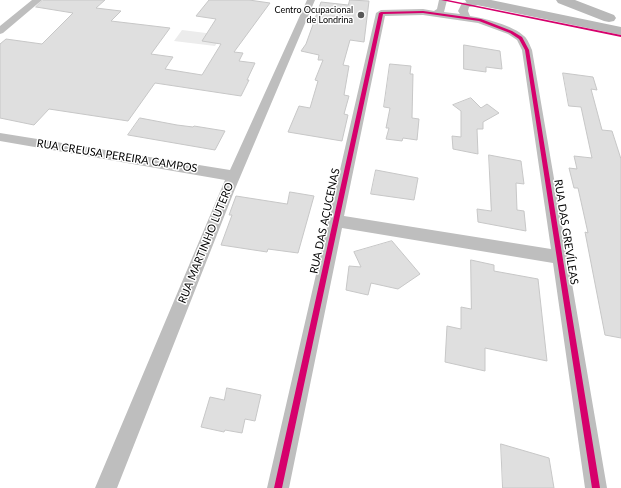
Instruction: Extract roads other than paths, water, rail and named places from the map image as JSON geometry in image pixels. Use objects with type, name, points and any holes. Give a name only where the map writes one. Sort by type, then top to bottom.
[{"type":"main road","points":[[563,0],[621,23]]},
{"type":"main road","points":[[476,1],[621,31]]},
{"type":"main road","points":[[529,12],[538,10],[542,7],[543,3]]},
{"type":"street","points":[[0,31],[38,0]]},
{"type":"street","name":"RUA MARTINHO LUTERO","points":[[106,488],[234,176],[311,0]]},
{"type":"street","points":[[436,14],[441,10],[443,0]]},
{"type":"street","points":[[467,18],[462,11],[465,5],[476,1]]},
{"type":"street","name":"RUA DAS AÇUCENAS","points":[[278,488],[381,13],[423,12],[436,14]]},
{"type":"street","name":"RUA DAS GREVÍLEAS","points":[[436,14],[480,20],[511,32],[522,38],[527,50],[596,488]]},
{"type":"street","name":"RUA CREUSA PEREIRA CAMPOS","points":[[0,137],[234,176]]},
{"type":"street","points":[[336,221],[560,257]]},
{"type":"place","name":"Centro Ocupacional de Londrina","points":[[361,15]]}]
